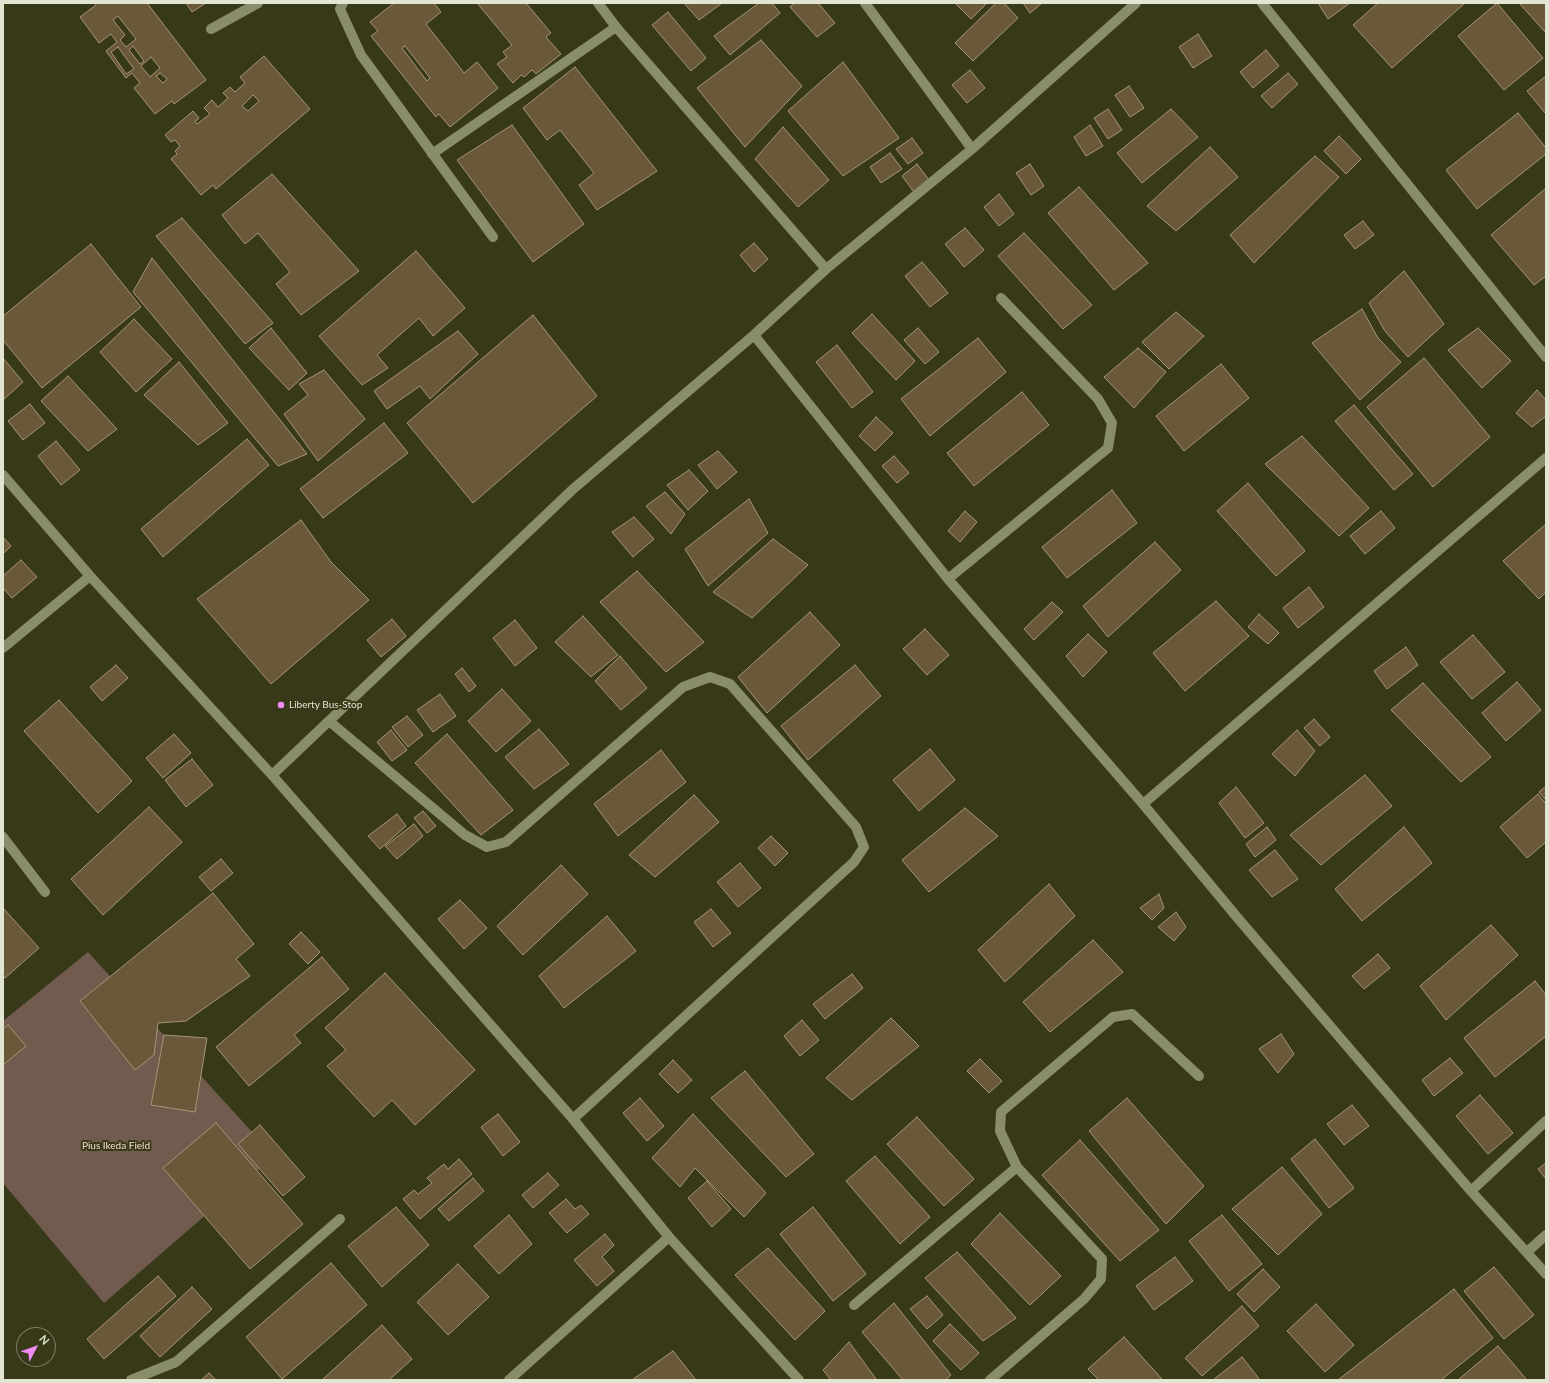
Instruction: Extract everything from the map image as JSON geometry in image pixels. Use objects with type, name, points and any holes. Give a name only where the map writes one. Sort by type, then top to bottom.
[{"type":"street","points":[[211,29],[258,3]]},
{"type":"street","points":[[343,3],[340,9],[361,55],[493,237]]},
{"type":"street","points":[[598,3],[616,27],[826,269]]},
{"type":"street","points":[[865,3],[972,149]]},
{"type":"street","points":[[272,775],[572,490],[754,336],[826,269],[972,149],[1136,3]]},
{"type":"street","points":[[1262,3],[1546,357]]},
{"type":"street","points":[[432,154],[616,27]]},
{"type":"street","points":[[948,579],[1108,448],[1112,423],[1098,399],[1001,298]]},
{"type":"street","points":[[754,336],[948,579],[1143,804],[1236,916],[1471,1191],[1528,1252],[1546,1274]]},
{"type":"street","points":[[1143,804],[1546,458]]},
{"type":"street","points":[[3,475],[90,576],[272,775],[573,1119],[669,1237],[798,1380]]},
{"type":"street","points":[[3,648],[90,576]]},
{"type":"street","points":[[329,721],[465,835],[487,847],[506,842],[683,687],[710,677],[730,684],[856,827],[864,848],[854,862],[573,1119]]},
{"type":"street","points":[[3,837],[45,892]]},
{"type":"street","points":[[990,1380],[1084,1299],[1101,1279],[1102,1259],[1017,1167],[1000,1131],[1001,1112],[1113,1017],[1132,1014],[1198,1076]]},
{"type":"street","points":[[1471,1191],[1546,1121]]},
{"type":"street","points":[[854,1305],[1017,1167]]},
{"type":"street","points":[[131,1380],[176,1362],[340,1219]]},
{"type":"street","points":[[1528,1252],[1546,1235]]},
{"type":"street","points":[[509,1380],[669,1237]]},
{"type":"green space","name":"Pius Ikeda Field","points":[[88,952],[274,1156],[104,1303],[3,1183],[3,1021]]},
{"type":"building","points":[[95,3],[147,3],[206,80],[174,104],[172,101],[155,114],[134,88],[140,83],[132,73],[126,78],[106,51],[117,42],[111,34],[99,43],[80,17],[96,5]],"holes":[[[118,16],[136,39],[126,47],[120,40],[125,35],[113,20]],[[133,46],[144,61],[140,64],[129,50]],[[118,47],[134,69],[126,74],[111,52]],[[151,57],[160,68],[150,77],[141,66]],[[160,73],[167,79],[163,83],[156,76]]]},
{"type":"building","points":[[186,3],[206,3],[192,12]]},
{"type":"building","points":[[394,3],[434,3],[441,12],[426,24],[464,73],[477,62],[498,88],[450,127],[439,114],[436,117],[371,36],[378,31],[370,22]],"holes":[[[405,46],[430,78],[427,81],[402,48]]]},
{"type":"building","points":[[477,3],[526,3],[551,33],[546,37],[561,54],[536,74],[532,70],[524,77],[521,75],[513,83],[497,64],[507,57],[503,52],[512,45]]},
{"type":"building","points":[[684,3],[722,3],[699,20]]},
{"type":"building","points":[[759,3],[772,3],[780,13],[730,55],[714,36]]},
{"type":"building","points":[[794,3],[818,3],[835,23],[817,37],[790,7]]},
{"type":"building","points":[[955,3],[987,3],[971,19]]},
{"type":"building","points":[[996,3],[1004,3],[1018,18],[973,61],[955,43]]},
{"type":"building","points":[[1023,3],[1042,3],[1030,13]]},
{"type":"building","points":[[1318,3],[1350,3],[1328,19]]},
{"type":"building","points":[[1378,3],[1465,3],[1392,68],[1353,25]]},
{"type":"building","points":[[1497,3],[1543,58],[1504,90],[1458,36]]},
{"type":"building","points":[[1519,3],[1546,3],[1546,33]]},
{"type":"building","points":[[668,12],[706,58],[691,71],[652,25]]},
{"type":"building","points":[[1198,34],[1212,56],[1193,68],[1179,47]]},
{"type":"building","points":[[761,40],[802,86],[745,147],[697,88]]},
{"type":"building","points":[[1266,50],[1279,66],[1253,88],[1240,72]]},
{"type":"building","points":[[264,56],[310,109],[216,189],[213,185],[201,195],[171,159],[177,154],[175,151],[180,146],[175,140],[171,142],[165,135],[193,111],[199,118],[195,122],[197,124],[210,114],[204,108],[212,100],[218,107],[228,98],[223,93],[230,87],[235,92],[245,83],[240,77]],"holes":[[[253,95],[259,101],[248,111],[242,106]]]},
{"type":"building","points":[[843,62],[899,138],[843,176],[788,111]]},
{"type":"building","points":[[575,67],[657,171],[597,210],[579,185],[594,173],[560,130],[547,140],[523,108]]},
{"type":"building","points":[[970,70],[985,88],[967,103],[952,85]]},
{"type":"building","points":[[1288,73],[1298,84],[1272,108],[1261,96]]},
{"type":"building","points":[[1546,76],[1546,114],[1527,91]]},
{"type":"building","points":[[1129,86],[1144,108],[1130,117],[1115,95]]},
{"type":"building","points":[[1108,109],[1122,130],[1108,139],[1094,118]]},
{"type":"building","points":[[1171,109],[1198,137],[1142,183],[1117,153]]},
{"type":"building","points":[[1518,113],[1546,148],[1546,154],[1477,209],[1446,170]]},
{"type":"building","points":[[512,125],[584,224],[533,262],[457,160]]},
{"type":"building","points":[[1090,125],[1103,146],[1086,156],[1074,137]]},
{"type":"building","points":[[783,127],[829,180],[798,207],[755,159]]},
{"type":"building","points":[[1339,136],[1361,159],[1346,174],[1324,151]]},
{"type":"building","points":[[912,138],[923,153],[908,164],[896,149]]},
{"type":"building","points":[[1210,147],[1238,177],[1176,231],[1147,206]]},
{"type":"building","points":[[890,153],[902,169],[881,183],[870,167]]},
{"type":"building","points":[[1315,156],[1339,177],[1254,263],[1230,235]]},
{"type":"building","points":[[917,164],[929,180],[914,192],[902,176]]},
{"type":"building","points":[[1030,164],[1044,186],[1031,195],[1016,173]]},
{"type":"building","points":[[272,174],[359,271],[301,315],[276,284],[290,272],[258,233],[245,244],[222,215]]},
{"type":"building","points":[[1079,187],[1148,263],[1114,290],[1048,213]]},
{"type":"building","points":[[1546,188],[1546,276],[1534,285],[1491,235]]},
{"type":"building","points":[[999,194],[1014,214],[999,226],[984,207]]},
{"type":"building","points":[[182,218],[273,323],[245,344],[156,236]]},
{"type":"building","points":[[1363,221],[1374,235],[1355,249],[1344,235]]},
{"type":"building","points":[[965,228],[984,250],[964,267],[945,244]]},
{"type":"building","points":[[1024,233],[1092,305],[1063,329],[998,256]]},
{"type":"building","points":[[754,243],[768,259],[754,272],[740,255]]},
{"type":"building","points":[[91,244],[141,307],[42,388],[3,340],[3,316]]},
{"type":"building","points":[[416,251],[465,308],[433,336],[419,318],[377,355],[388,368],[362,385],[319,336]]},
{"type":"building","points":[[152,258],[307,454],[278,466],[133,292]]},
{"type":"building","points":[[922,262],[948,293],[930,307],[905,276]]},
{"type":"building","points":[[1404,271],[1444,324],[1408,357],[1385,331],[1369,303]]},
{"type":"building","points":[[1362,309],[1378,338],[1401,362],[1360,400],[1312,343]]},
{"type":"building","points":[[1176,312],[1204,336],[1169,369],[1142,342]]},
{"type":"building","points":[[872,314],[915,361],[896,380],[852,333]]},
{"type":"building","points":[[533,315],[597,396],[473,503],[407,423]]},
{"type":"building","points":[[134,319],[172,359],[136,392],[100,352]]},
{"type":"building","points":[[271,328],[307,373],[289,390],[249,348]]},
{"type":"building","points":[[918,328],[939,352],[925,364],[904,340]]},
{"type":"building","points":[[1478,328],[1511,361],[1482,388],[1448,350]]},
{"type":"building","points":[[458,331],[478,354],[430,399],[420,386],[387,409],[374,391]]},
{"type":"building","points":[[978,338],[1006,372],[930,436],[901,399]]},
{"type":"building","points":[[837,345],[873,392],[852,408],[816,362]]},
{"type":"building","points":[[1138,348],[1166,372],[1134,408],[1104,377]]},
{"type":"building","points":[[3,358],[23,382],[3,400]]},
{"type":"building","points":[[1424,358],[1490,437],[1433,487],[1367,407]]},
{"type":"building","points":[[179,362],[228,423],[198,445],[144,395]]},
{"type":"building","points":[[1221,364],[1249,398],[1184,451],[1156,416]]},
{"type":"building","points":[[324,370],[365,419],[318,461],[284,414],[308,395],[299,384]]},
{"type":"building","points":[[68,376],[117,429],[88,451],[41,401]]},
{"type":"building","points":[[1537,390],[1546,400],[1546,416],[1532,427],[1516,413]]},
{"type":"building","points":[[1022,392],[1049,425],[974,486],[947,453]]},
{"type":"building","points":[[30,404],[45,423],[23,440],[8,421]]},
{"type":"building","points":[[1354,405],[1413,474],[1394,490],[1335,421]]},
{"type":"building","points":[[876,417],[893,433],[875,451],[859,436]]},
{"type":"building","points":[[384,423],[408,453],[323,518],[300,489]]},
{"type":"building","points":[[1302,436],[1369,508],[1339,536],[1265,464]]},
{"type":"building","points":[[247,439],[269,465],[163,557],[141,529]]},
{"type":"building","points":[[56,441],[80,470],[61,485],[38,456]]},
{"type":"building","points":[[718,451],[737,472],[717,489],[698,465]]},
{"type":"building","points":[[894,456],[909,473],[897,483],[882,466]]},
{"type":"building","points":[[689,470],[708,491],[688,510],[667,485]]},
{"type":"building","points":[[1248,483],[1305,551],[1276,576],[1217,511]]},
{"type":"building","points":[[1112,490],[1137,523],[1067,578],[1042,547]]},
{"type":"building","points":[[665,492],[685,514],[671,534],[646,506]]},
{"type":"building","points":[[749,499],[768,533],[708,586],[685,549]]},
{"type":"building","points":[[965,511],[977,522],[960,542],[948,531]]},
{"type":"building","points":[[1381,511],[1395,528],[1365,554],[1350,536]]},
{"type":"building","points":[[634,517],[654,539],[633,557],[612,532]]},
{"type":"building","points":[[301,520],[331,562],[369,600],[271,684],[197,599]]},
{"type":"building","points":[[1546,524],[1546,592],[1539,599],[1503,561]]},
{"type":"building","points":[[3,537],[11,546],[3,554]]},
{"type":"building","points":[[773,539],[808,565],[752,618],[713,592]]},
{"type":"building","points":[[1155,542],[1181,570],[1108,637],[1083,606]]},
{"type":"building","points":[[21,560],[37,577],[12,598],[3,588],[3,576]]},
{"type":"building","points":[[637,571],[704,642],[666,672],[600,602]]},
{"type":"building","points":[[1309,587],[1324,607],[1298,628],[1283,608]]},
{"type":"building","points":[[1216,601],[1249,636],[1185,691],[1153,653]]},
{"type":"building","points":[[1052,602],[1063,612],[1034,640],[1024,629]]},
{"type":"building","points":[[810,612],[840,645],[767,713],[738,677]]},
{"type":"building","points":[[1259,614],[1279,633],[1268,644],[1248,627]]},
{"type":"building","points":[[583,616],[618,655],[591,677],[555,642]]},
{"type":"building","points":[[392,619],[406,636],[381,657],[367,640]]},
{"type":"building","points":[[515,620],[537,648],[515,666],[493,638]]},
{"type":"building","points":[[925,629],[949,655],[927,675],[903,649]]},
{"type":"building","points":[[1088,634],[1107,652],[1083,677],[1066,656]]},
{"type":"building","points":[[1473,635],[1505,672],[1472,699],[1440,662]]},
{"type":"building","points":[[1406,647],[1418,665],[1387,689],[1374,671]]},
{"type":"building","points":[[620,656],[647,688],[621,710],[595,681]]},
{"type":"building","points":[[116,665],[128,678],[102,701],[90,687]]},
{"type":"building","points":[[855,665],[881,696],[808,760],[781,726]]},
{"type":"building","points":[[462,668],[476,686],[469,692],[455,674]]},
{"type":"building","points":[[1517,682],[1541,710],[1506,741],[1482,713]]},
{"type":"building","points":[[1423,683],[1491,757],[1461,782],[1391,710]]},
{"type":"building","points":[[502,689],[531,721],[496,752],[468,721]]},
{"type":"building","points":[[440,694],[456,716],[433,732],[417,710]]},
{"type":"building","points":[[59,700],[132,781],[98,813],[24,731]]},
{"type":"building","points":[[407,716],[423,735],[408,747],[392,727]]},
{"type":"building","points":[[1314,719],[1330,737],[1320,746],[1304,728]]},
{"type":"building","points":[[539,729],[569,764],[534,789],[505,757]]},
{"type":"building","points":[[391,730],[407,750],[392,761],[377,742]]},
{"type":"building","points":[[1297,730],[1315,751],[1295,776],[1272,754]]},
{"type":"building","points":[[174,734],[191,753],[163,778],[146,758]]},
{"type":"building","points":[[447,734],[513,810],[481,835],[415,763]]},
{"type":"building","points":[[930,749],[955,780],[919,811],[893,780]]},
{"type":"building","points":[[661,750],[686,782],[618,836],[594,804]]},
{"type":"building","points":[[192,759],[213,785],[186,807],[165,780]]},
{"type":"building","points":[[1365,775],[1392,806],[1321,865],[1290,835]]},
{"type":"building","points":[[1546,786],[1546,800],[1539,792]]},
{"type":"building","points":[[1236,787],[1264,823],[1245,838],[1219,803]]},
{"type":"building","points":[[1538,794],[1546,804],[1546,842],[1527,858],[1500,827]]},
{"type":"building","points":[[694,795],[719,822],[655,877],[629,855]]},
{"type":"building","points":[[149,807],[182,842],[103,915],[71,879]]},
{"type":"building","points":[[965,808],[998,836],[929,892],[902,860]]},
{"type":"building","points":[[423,811],[436,826],[427,833],[414,818]]},
{"type":"building","points":[[397,814],[406,826],[380,849],[368,836]]},
{"type":"building","points":[[414,824],[423,836],[397,859],[385,846]]},
{"type":"building","points":[[1267,827],[1276,840],[1255,857],[1246,844]]},
{"type":"building","points":[[1404,827],[1432,863],[1362,921],[1335,889]]},
{"type":"building","points":[[771,836],[788,853],[775,866],[758,848]]},
{"type":"building","points":[[1275,850],[1298,879],[1272,897],[1249,870]]},
{"type":"building","points":[[221,859],[233,873],[211,891],[199,877]]},
{"type":"building","points":[[740,863],[761,888],[738,907],[717,882]]},
{"type":"building","points":[[561,865],[588,894],[523,955],[497,926]]},
{"type":"building","points":[[1049,884],[1075,916],[1005,982],[978,950]]},
{"type":"building","points":[[213,893],[254,944],[236,959],[250,976],[186,1021],[158,1023],[154,1055],[135,1070],[80,1001]]},
{"type":"building","points":[[1159,894],[1164,908],[1152,920],[1140,908]]},
{"type":"building","points":[[460,900],[487,928],[464,949],[438,919]]},
{"type":"building","points":[[3,908],[39,948],[5,978],[3,976]]},
{"type":"building","points":[[711,909],[731,933],[713,947],[694,922]]},
{"type":"building","points":[[1176,912],[1186,927],[1174,941],[1158,927]]},
{"type":"building","points":[[607,916],[636,951],[564,1008],[539,976]]},
{"type":"building","points":[[1491,925],[1518,955],[1446,1020],[1420,986]]},
{"type":"building","points":[[301,932],[320,952],[308,964],[289,944]]},
{"type":"building","points":[[1093,940],[1123,972],[1050,1032],[1023,1002]]},
{"type":"building","points":[[1378,954],[1390,968],[1364,989],[1352,976]]},
{"type":"building","points":[[322,957],[349,989],[294,1035],[301,1043],[249,1086],[216,1047]]},
{"type":"building","points":[[385,973],[475,1070],[415,1125],[392,1100],[374,1117],[327,1066],[346,1050],[325,1028]]},
{"type":"building","points":[[852,974],[863,988],[825,1019],[813,1004]]},
{"type":"building","points":[[1535,981],[1546,995],[1546,1036],[1495,1077],[1464,1038]]},
{"type":"building","points":[[891,1018],[919,1046],[852,1100],[826,1078]]},
{"type":"building","points":[[802,1020],[819,1040],[800,1056],[784,1036]]},
{"type":"building","points":[[8,1025],[26,1046],[3,1065],[3,1029]]},
{"type":"building","points":[[1281,1034],[1294,1054],[1278,1073],[1259,1049]]},
{"type":"building","points":[[164,1035],[207,1038],[195,1112],[151,1105]]},
{"type":"building","points":[[1450,1058],[1463,1073],[1434,1096],[1422,1080]]},
{"type":"building","points":[[980,1059],[1002,1081],[989,1093],[967,1071]]},
{"type":"building","points":[[673,1060],[692,1080],[678,1093],[659,1074]]},
{"type":"building","points":[[745,1071],[814,1154],[786,1177],[711,1098]]},
{"type":"building","points":[[1480,1095],[1513,1133],[1488,1154],[1456,1116]]},
{"type":"building","points":[[640,1098],[664,1126],[647,1141],[623,1113]]},
{"type":"building","points":[[1127,1098],[1204,1186],[1166,1224],[1089,1131]]},
{"type":"building","points":[[1352,1105],[1369,1126],[1344,1145],[1327,1124]]},
{"type":"building","points":[[498,1114],[520,1142],[503,1156],[481,1127]]},
{"type":"building","points":[[693,1114],[766,1193],[744,1217],[695,1168],[680,1187],[652,1158]]},
{"type":"building","points":[[917,1117],[974,1179],[944,1206],[887,1144]]},
{"type":"building","points":[[216,1123],[303,1224],[250,1269],[163,1168]]},
{"type":"building","points":[[260,1125],[305,1177],[283,1196],[238,1144]]},
{"type":"building","points":[[1315,1139],[1354,1188],[1329,1208],[1291,1159]]},
{"type":"building","points":[[1080,1140],[1159,1230],[1120,1261],[1042,1175]]},
{"type":"building","points":[[875,1156],[930,1217],[900,1244],[846,1181]]},
{"type":"building","points":[[459,1159],[472,1174],[420,1219],[403,1199],[414,1190],[418,1194],[432,1183],[427,1178],[444,1164],[448,1169]]},
{"type":"building","points":[[1546,1163],[1546,1179],[1538,1169]]},
{"type":"building","points":[[1282,1167],[1322,1214],[1278,1255],[1232,1209]]},
{"type":"building","points":[[548,1173],[559,1185],[533,1208],[522,1195]]},
{"type":"building","points":[[473,1178],[484,1191],[449,1221],[438,1209]]},
{"type":"building","points":[[707,1181],[731,1209],[712,1227],[688,1198]]},
{"type":"building","points":[[566,1199],[575,1209],[581,1205],[589,1214],[567,1233],[549,1213]]},
{"type":"building","points":[[396,1207],[429,1245],[382,1287],[348,1246]]},
{"type":"building","points":[[813,1207],[866,1274],[833,1301],[780,1234]]},
{"type":"building","points":[[1000,1213],[1061,1276],[1030,1305],[971,1244]]},
{"type":"building","points":[[509,1215],[532,1244],[499,1274],[474,1246]]},
{"type":"building","points":[[1222,1215],[1262,1264],[1229,1291],[1189,1241]]},
{"type":"building","points":[[605,1234],[614,1245],[602,1257],[614,1271],[597,1286],[574,1260]]},
{"type":"building","points":[[768,1248],[825,1311],[795,1340],[735,1275]]},
{"type":"building","points":[[957,1252],[1016,1318],[983,1341],[925,1278]]},
{"type":"building","points":[[1175,1257],[1193,1281],[1154,1310],[1136,1286]]},
{"type":"building","points":[[331,1263],[367,1305],[282,1379],[246,1337]]},
{"type":"building","points":[[458,1264],[489,1297],[448,1335],[417,1302]]},
{"type":"building","points":[[1494,1267],[1534,1315],[1504,1339],[1464,1291]]},
{"type":"building","points":[[1263,1269],[1280,1287],[1254,1312],[1237,1294]]},
{"type":"building","points":[[158,1276],[176,1296],[104,1359],[87,1339]]},
{"type":"building","points":[[192,1287],[212,1309],[160,1357],[140,1336]]},
{"type":"building","points":[[1454,1289],[1493,1338],[1441,1380],[1338,1380]]},
{"type":"building","points":[[927,1296],[943,1315],[927,1329],[910,1309]]},
{"type":"building","points":[[894,1303],[951,1375],[945,1380],[903,1380],[862,1332]]},
{"type":"building","points":[[1316,1304],[1354,1345],[1325,1372],[1287,1331]]},
{"type":"building","points":[[1242,1306],[1259,1326],[1202,1376],[1185,1358]]},
{"type":"building","points":[[950,1324],[979,1353],[961,1370],[933,1341]]},
{"type":"building","points":[[382,1325],[412,1359],[389,1380],[322,1380]]},
{"type":"building","points":[[1124,1337],[1162,1379],[1099,1380],[1088,1369]]},
{"type":"building","points":[[849,1342],[876,1379],[831,1380],[823,1370]]},
{"type":"building","points":[[1498,1346],[1527,1380],[1458,1380]]},
{"type":"building","points":[[673,1351],[696,1380],[632,1380]]},
{"type":"building","points":[[1242,1357],[1260,1380],[1213,1380]]},
{"type":"building","points":[[209,1373],[216,1380],[201,1380]]},
{"type":"place","name":"Liberty Bus-Stop","points":[[281,705]]}]
